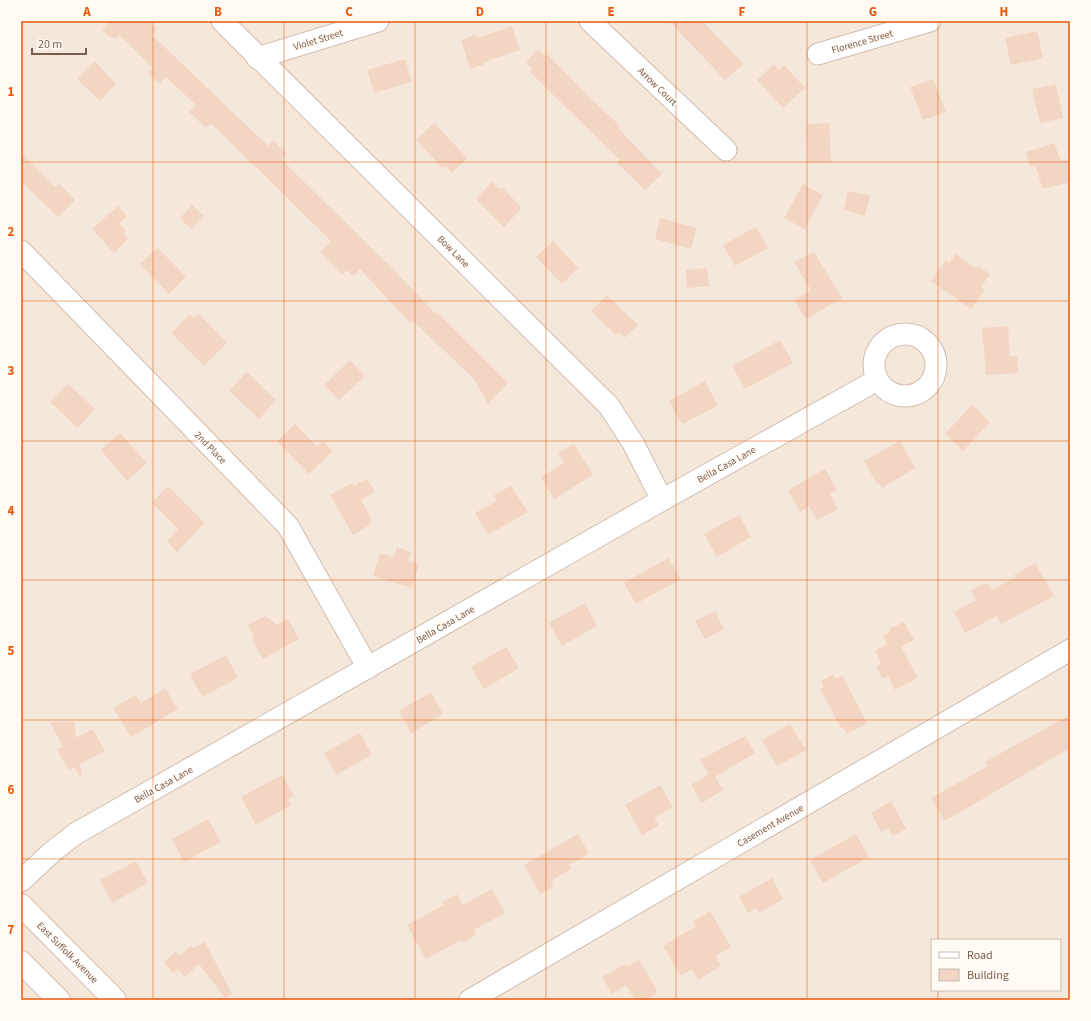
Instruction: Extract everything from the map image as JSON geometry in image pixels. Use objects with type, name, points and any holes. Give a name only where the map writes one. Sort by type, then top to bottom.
[{"type":"main road","name":"East Suffolk Avenue","points":[[21,905],[115,1000]]},
{"type":"main road","points":[[21,962],[59,1000]]},
{"type":"street","name":"Bow Lane","points":[[222,21],[257,58],[609,406],[633,443],[662,500]]},
{"type":"street","name":"Violet Street","points":[[257,58],[378,21]]},
{"type":"street","name":"Arrow Court","points":[[590,21],[726,150]]},
{"type":"street","name":"Florence Street","points":[[818,54],[930,21]]},
{"type":"street","name":"2nd Place","points":[[21,251],[288,526],[368,668]]},
{"type":"street","name":"Bella Casa Lane","points":[[21,881],[52,852],[75,834],[662,500],[877,380]]},
{"type":"street","name":"Casement Avenue","points":[[470,1000],[1070,650]]},
{"type":"shaded area","points":[[21,21],[1070,21],[1070,1000],[21,1000]]},
{"type":"building","points":[[105,21],[149,21],[157,29],[152,35],[268,146],[273,140],[286,154],[281,159],[393,269],[435,313],[437,312],[508,383],[488,404],[474,379],[412,320],[410,323],[360,269],[353,276],[347,270],[342,274],[320,252],[331,241],[211,123],[206,128],[189,112],[196,105],[166,77],[160,84],[148,73],[153,68],[119,35],[117,38],[111,38],[102,30],[108,24]]},
{"type":"building","points":[[669,21],[702,21],[744,64],[725,80]]},
{"type":"building","points":[[512,26],[520,50],[484,62],[485,64],[470,69],[461,40],[476,35],[477,38]]},
{"type":"building","points":[[1037,31],[1043,58],[1011,65],[1005,38]]},
{"type":"building","points":[[538,49],[545,56],[547,54],[620,126],[618,128],[662,174],[645,190],[617,163],[620,160],[530,72],[533,69],[526,62]]},
{"type":"building","points":[[405,59],[412,82],[374,93],[367,70]]},
{"type":"building","points":[[95,61],[116,84],[100,101],[77,79]]},
{"type":"building","points":[[774,64],[779,70],[784,65],[805,88],[783,108],[757,80]]},
{"type":"building","points":[[933,79],[946,112],[923,120],[910,87]]},
{"type":"building","points":[[1056,84],[1063,118],[1040,123],[1032,89]]},
{"type":"building","points":[[434,123],[467,158],[452,173],[446,166],[443,168],[416,140]]},
{"type":"building","points":[[829,123],[831,162],[808,163],[807,124]]},
{"type":"building","points":[[1054,143],[1061,161],[1070,159],[1070,182],[1043,189],[1035,165],[1030,167],[1026,152]]},
{"type":"building","points":[[21,153],[55,187],[59,184],[75,200],[58,217],[21,181]]},
{"type":"building","points":[[492,182],[500,189],[502,187],[522,208],[504,227],[476,199]]},
{"type":"building","points":[[803,184],[823,195],[805,229],[784,218]]},
{"type":"building","points":[[848,191],[870,195],[865,216],[844,210]]},
{"type":"building","points":[[192,205],[204,216],[191,229],[180,218]]},
{"type":"building","points":[[118,206],[127,216],[119,223],[126,231],[123,233],[128,239],[114,253],[92,229]]},
{"type":"building","points":[[660,218],[697,228],[691,249],[655,239]]},
{"type":"building","points":[[756,227],[768,248],[735,266],[723,245]]},
{"type":"building","points":[[553,241],[578,268],[562,284],[536,257]]},
{"type":"building","points":[[158,248],[186,277],[169,294],[140,264]]},
{"type":"building","points":[[814,252],[842,298],[806,319],[794,300],[811,290],[794,262]]},
{"type":"building","points":[[956,254],[976,268],[978,266],[990,274],[981,287],[985,290],[971,309],[931,281],[946,260],[949,263]]},
{"type":"building","points":[[707,268],[709,286],[687,288],[686,270]]},
{"type":"building","points":[[607,295],[638,325],[624,338],[618,332],[616,335],[591,311]]},
{"type":"building","points":[[199,314],[227,343],[204,366],[171,333],[190,315],[194,318]]},
{"type":"building","points":[[1008,326],[1010,357],[1017,356],[1018,373],[986,375],[982,328]]},
{"type":"building","points":[[780,340],[793,363],[745,389],[732,366]]},
{"type":"building","points":[[350,360],[365,376],[339,400],[324,385]]},
{"type":"building","points":[[247,372],[276,400],[259,419],[229,391]]},
{"type":"building","points":[[705,381],[718,406],[682,424],[669,401]]},
{"type":"building","points":[[68,384],[95,409],[78,428],[50,402]]},
{"type":"building","points":[[972,405],[990,422],[963,451],[945,434]]},
{"type":"building","points":[[295,424],[317,447],[323,441],[333,451],[309,474],[277,441]]},
{"type":"building","points":[[120,433],[147,463],[127,481],[101,450]]},
{"type":"building","points":[[900,441],[915,468],[882,488],[879,483],[877,484],[864,461]]},
{"type":"building","points":[[574,444],[593,475],[554,499],[541,477],[564,463],[558,453]]},
{"type":"building","points":[[825,469],[837,490],[830,494],[838,509],[817,520],[809,506],[800,512],[788,490]]},
{"type":"building","points":[[367,479],[375,492],[361,500],[371,518],[371,524],[353,535],[330,495],[352,483],[354,486]]},
{"type":"building","points":[[168,486],[205,523],[177,552],[167,541],[178,529],[152,503]]},
{"type":"building","points":[[511,486],[528,512],[488,535],[475,513],[497,501],[494,495]]},
{"type":"building","points":[[739,515],[751,537],[717,557],[704,534]]},
{"type":"building","points":[[397,547],[411,552],[408,561],[419,564],[412,588],[373,576],[380,553],[394,557]]},
{"type":"building","points":[[668,558],[681,579],[636,604],[624,583]]},
{"type":"building","points":[[1035,563],[1054,596],[1001,624],[996,616],[965,633],[954,612],[976,600],[971,591],[982,584],[988,584],[992,590],[1016,577],[1014,575]]},
{"type":"building","points":[[585,603],[597,626],[562,646],[549,623]]},
{"type":"building","points":[[715,611],[724,629],[705,639],[695,621]]},
{"type":"building","points":[[265,616],[277,625],[288,619],[299,639],[263,659],[252,639],[254,638],[248,625]]},
{"type":"building","points":[[904,622],[914,640],[901,647],[918,678],[895,690],[888,676],[883,679],[876,666],[881,663],[875,651],[887,644],[883,636],[890,632],[889,629]]},
{"type":"building","points":[[506,647],[519,668],[484,689],[471,667]]},
{"type":"building","points":[[226,655],[238,678],[202,697],[190,674]]},
{"type":"building","points":[[833,674],[836,679],[842,675],[867,723],[847,734],[843,727],[841,728],[820,689],[824,687],[821,681]]},
{"type":"building","points":[[165,688],[178,709],[131,737],[113,708],[136,695],[141,703]]},
{"type":"building","points":[[431,692],[443,714],[411,733],[399,711]]},
{"type":"building","points":[[1070,715],[1070,748],[945,821],[931,798],[988,766],[985,762]]},
{"type":"building","points":[[50,722],[74,722],[76,738],[93,729],[105,751],[80,764],[82,777],[80,777],[74,767],[69,770],[57,750],[63,747]]},
{"type":"building","points":[[790,724],[806,750],[777,766],[762,740]]},
{"type":"building","points":[[360,733],[372,755],[336,775],[324,753]]},
{"type":"building","points":[[745,736],[755,753],[715,777],[723,790],[702,803],[691,785],[709,774],[700,760]]},
{"type":"building","points":[[282,775],[294,796],[288,799],[291,805],[256,825],[241,797]]},
{"type":"building","points":[[660,785],[673,807],[654,818],[659,825],[642,835],[625,805]]},
{"type":"building","points":[[891,801],[906,829],[893,836],[888,828],[881,832],[871,813]]},
{"type":"building","points":[[208,819],[221,842],[184,862],[172,839]]},
{"type":"building","points":[[578,834],[589,854],[569,865],[571,869],[551,881],[554,886],[540,894],[524,865]]},
{"type":"building","points":[[856,834],[869,857],[823,883],[810,860]]},
{"type":"building","points":[[136,861],[148,883],[112,903],[100,880]]},
{"type":"building","points":[[772,878],[783,899],[759,913],[756,908],[748,913],[739,897]]},
{"type":"building","points":[[492,889],[505,913],[474,930],[476,935],[462,943],[461,940],[426,959],[407,925],[444,905],[442,902],[457,894],[463,905]]},
{"type":"building","points":[[710,911],[731,947],[715,956],[721,966],[698,980],[692,969],[681,976],[663,946],[696,926],[693,921]]},
{"type":"building","points":[[205,942],[232,994],[225,998],[199,964],[185,977],[178,969],[173,973],[164,962],[176,951],[180,955],[191,946],[194,948]]},
{"type":"building","points":[[639,960],[656,988],[656,994],[646,1000],[635,1000],[626,985],[612,994],[602,977],[625,964],[626,967]]}]
